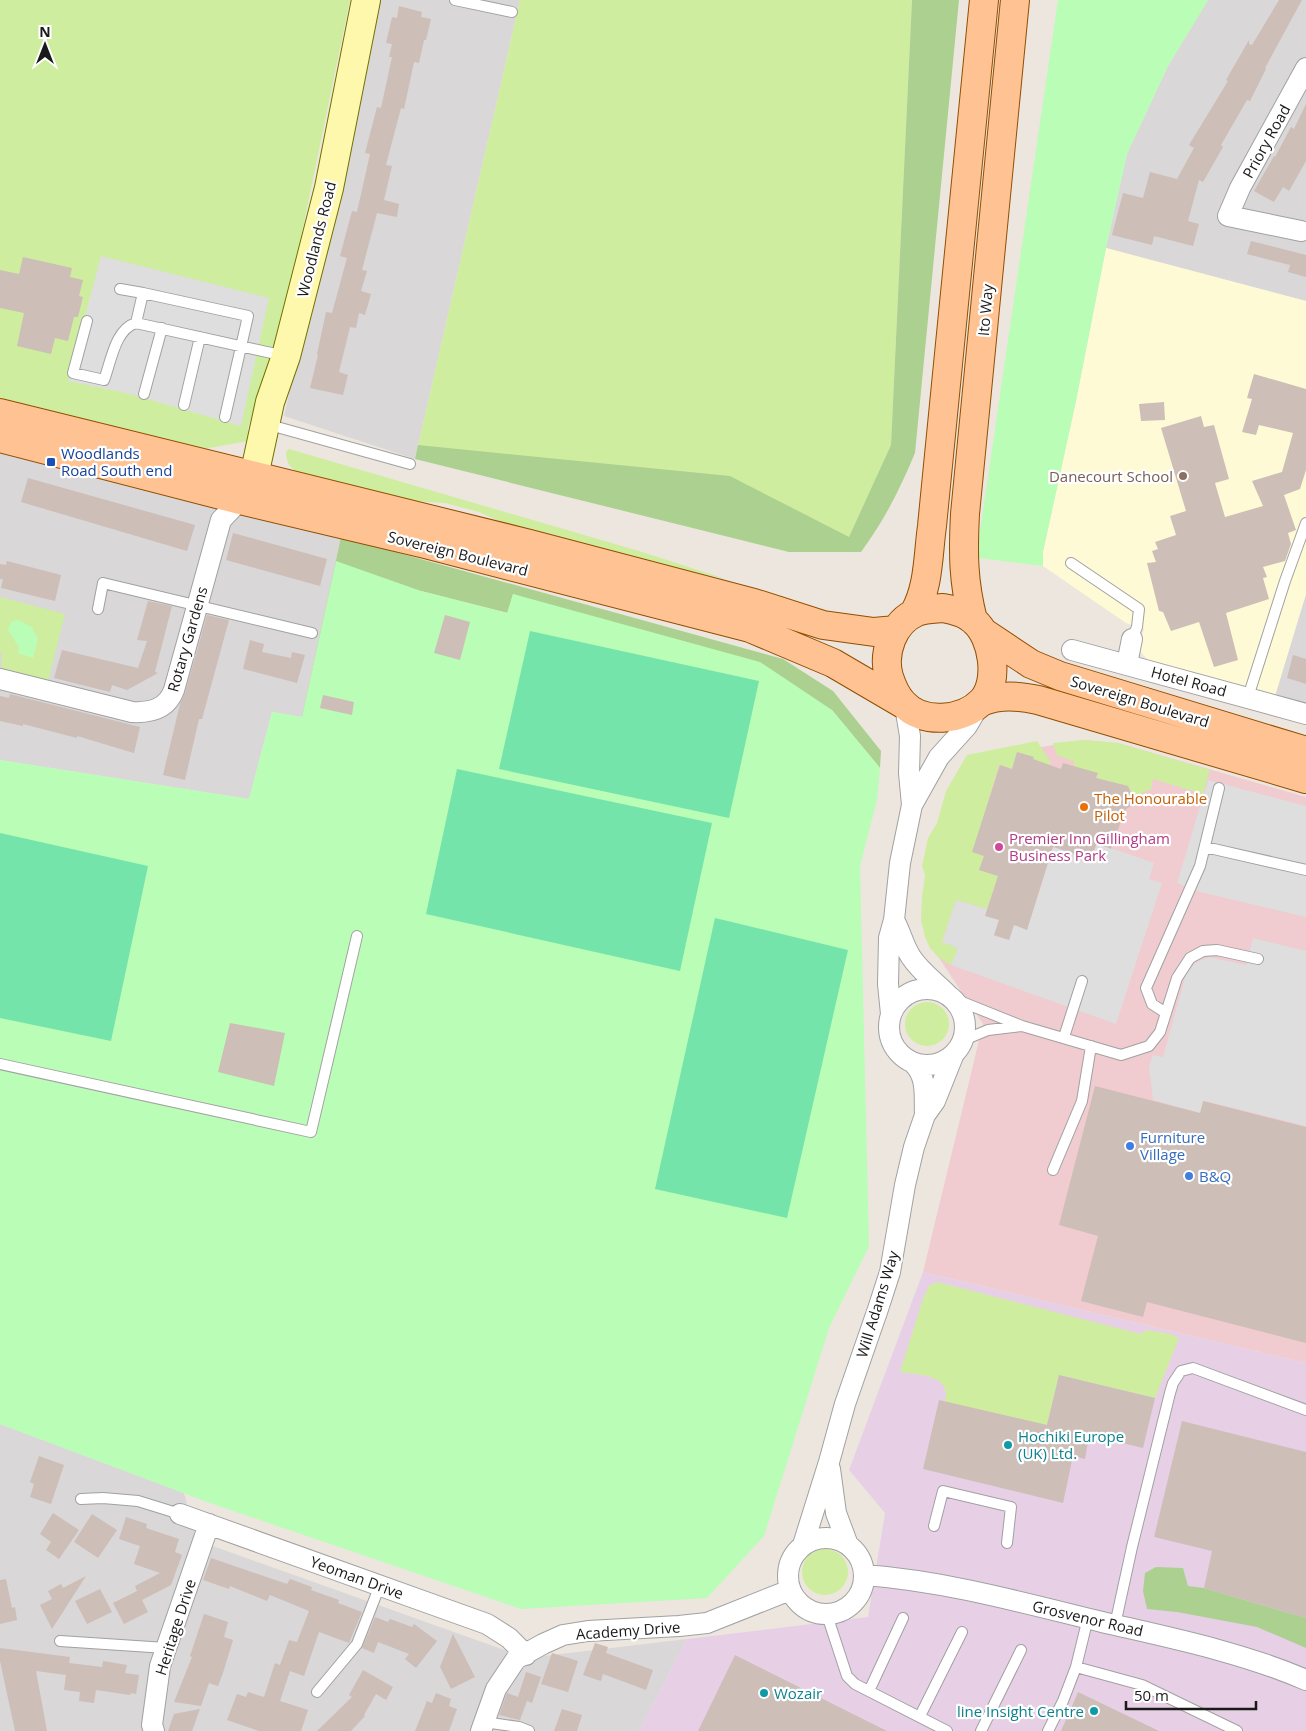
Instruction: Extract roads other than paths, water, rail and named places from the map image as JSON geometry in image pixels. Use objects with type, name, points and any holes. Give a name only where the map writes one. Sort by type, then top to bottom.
[{"type":"main road","name":"Ito Way","points":[[905,622],[920,603],[932,526],[984,0]]},
{"type":"main road","name":"Ito Way","points":[[978,626],[964,581],[965,522],[1014,0]]},
{"type":"main road","name":"Sovereign Boulevard","points":[[0,413],[390,508],[730,596],[823,625],[874,632],[905,622]]},
{"type":"main road","name":"Sovereign Boulevard","points":[[0,438],[240,500],[425,544],[750,628],[833,663],[904,705]]},
{"type":"main road","points":[[943,608],[959,612],[978,626],[989,646],[992,669],[989,688],[981,702],[960,715],[940,719],[925,716],[904,705],[893,688],[887,667],[888,648],[905,622],[926,609],[943,608]]},
{"type":"main road","name":"Sovereign Boulevard","points":[[978,626],[1021,658],[1053,674],[1306,751]]},
{"type":"main road","name":"Sovereign Boulevard","points":[[981,702],[990,698],[1001,697],[1038,700],[1306,779]]},
{"type":"street","name":"Woodlands Road","points":[[240,500],[254,476],[270,402],[286,356],[330,188],[366,0]]},
{"type":"street","name":"Priory Road","points":[[1301,231],[1228,216],[1240,188],[1304,75]]},
{"type":"street","name":"Rotary Gardens","points":[[0,679],[132,712],[156,710],[168,702],[173,693],[221,520],[240,500]]},
{"type":"street","points":[[1127,664],[1132,639]]},
{"type":"street","name":"Hotel Road","points":[[1072,650],[1306,714]]},
{"type":"street","points":[[912,805],[939,757],[967,726],[981,702]]},
{"type":"street","points":[[894,920],[912,958],[958,1004],[964,1018],[966,1025],[958,1048],[942,1063],[926,1066],[913,1063],[901,1055],[892,1044],[889,1030],[891,1014],[888,938],[894,920],[900,863],[912,805],[909,773],[910,736],[904,705]]},
{"type":"street","points":[[891,1014],[903,998],[921,989],[935,990],[950,996]]},
{"type":"street","name":"Will Adams Way","points":[[803,1545],[845,1404],[888,1278],[907,1172],[914,1147],[925,1115],[935,1101],[958,1048]]},
{"type":"street","name":"Will Adams Way","points":[[913,1063],[923,1081],[925,1115]]},
{"type":"street","name":"Will Adams Way","points":[[829,1462],[836,1513],[848,1544]]},
{"type":"street","name":"Yeoman Drive","points":[[180,1514],[488,1624],[509,1638],[526,1655]]},
{"type":"street","name":"Heritage Drive","points":[[154,1731],[152,1725],[160,1666],[209,1524]]},
{"type":"street","points":[[837,1539],[848,1544],[856,1553],[862,1563],[863,1587],[858,1598],[850,1607],[827,1615],[815,1613],[805,1608],[796,1600],[790,1590],[787,1578],[789,1566],[794,1555],[803,1545],[813,1540],[837,1539]]},
{"type":"street","name":"Grosvenor Road","points":[[864,1575],[904,1578],[1088,1618],[1237,1655],[1306,1680]]},
{"type":"street","name":"Academy Drive","points":[[482,1726],[496,1690],[516,1660],[563,1635],[588,1631],[707,1623],[790,1590]]},
{"type":"lane","points":[[455,0],[512,12]]},
{"type":"lane","points":[[120,289],[248,316],[225,417]]},
{"type":"lane","points":[[136,323],[143,293]]},
{"type":"lane","points":[[87,322],[74,374],[104,380],[119,338],[129,325],[136,323],[286,356]]},
{"type":"lane","points":[[144,394],[162,328]]},
{"type":"lane","points":[[184,405],[200,336]]},
{"type":"lane","points":[[266,424],[410,464]]},
{"type":"lane","points":[[1248,698],[1285,581],[1306,523]]},
{"type":"lane","points":[[1071,563],[1139,609],[1137,627],[1132,639]]},
{"type":"lane","points":[[98,609],[103,583],[312,633]]},
{"type":"lane","points":[[1166,1013],[1152,1004],[1146,988],[1200,866],[1219,788]]},
{"type":"lane","points":[[1205,847],[1306,870]]},
{"type":"lane","points":[[0,1064],[311,1132],[358,936]]},
{"type":"lane","points":[[950,996],[1022,1026],[1121,1055],[1149,1046],[1160,1032],[1177,978],[1186,963],[1195,955],[1208,950],[1217,950],[1258,959]]},
{"type":"lane","points":[[1064,1037],[1082,981]]},
{"type":"lane","points":[[958,1048],[988,1030],[1022,1026]]},
{"type":"lane","points":[[1053,1170],[1082,1101],[1091,1046]]},
{"type":"lane","points":[[1115,1625],[1170,1393],[1173,1383],[1181,1371],[1193,1368],[1306,1410]]},
{"type":"lane","points":[[934,1526],[943,1491],[1011,1507],[1007,1543]]},
{"type":"lane","points":[[82,1499],[103,1498],[138,1501],[180,1514]]},
{"type":"lane","points":[[317,1692],[357,1644],[380,1585]]},
{"type":"lane","points":[[827,1615],[847,1676],[855,1684],[947,1731]]},
{"type":"lane","points":[[869,1691],[903,1618]]},
{"type":"lane","points":[[1048,1731],[1063,1701],[1076,1667],[1088,1618]]},
{"type":"lane","points":[[920,1716],[962,1632]]},
{"type":"lane","points":[[60,1641],[166,1648]]},
{"type":"lane","points":[[981,1731],[1021,1650]]},
{"type":"lane","points":[[1076,1667],[1142,1685],[1237,1731]]},
{"type":"lane","points":[[482,1726],[519,1727],[529,1731]]},
{"type":"place","name":"Woodlands Road South end","points":[[51,462]]},
{"type":"place","name":"Danecourt School","points":[[1183,476]]},
{"type":"place","name":"The Honourable Pilot","points":[[1084,807]]},
{"type":"place","name":"Premier Inn Gillingham Business Park","points":[[999,847]]},
{"type":"place","name":"Furniture Village","points":[[1130,1146]]},
{"type":"place","name":"B&Q","points":[[1189,1176]]},
{"type":"place","name":"Hochiki Europe (UK) Ltd.","points":[[1008,1445]]},
{"type":"place","name":"Wozair","points":[[764,1693]]},
{"type":"place","name":"line Insight Centre","points":[[1094,1711]]}]
